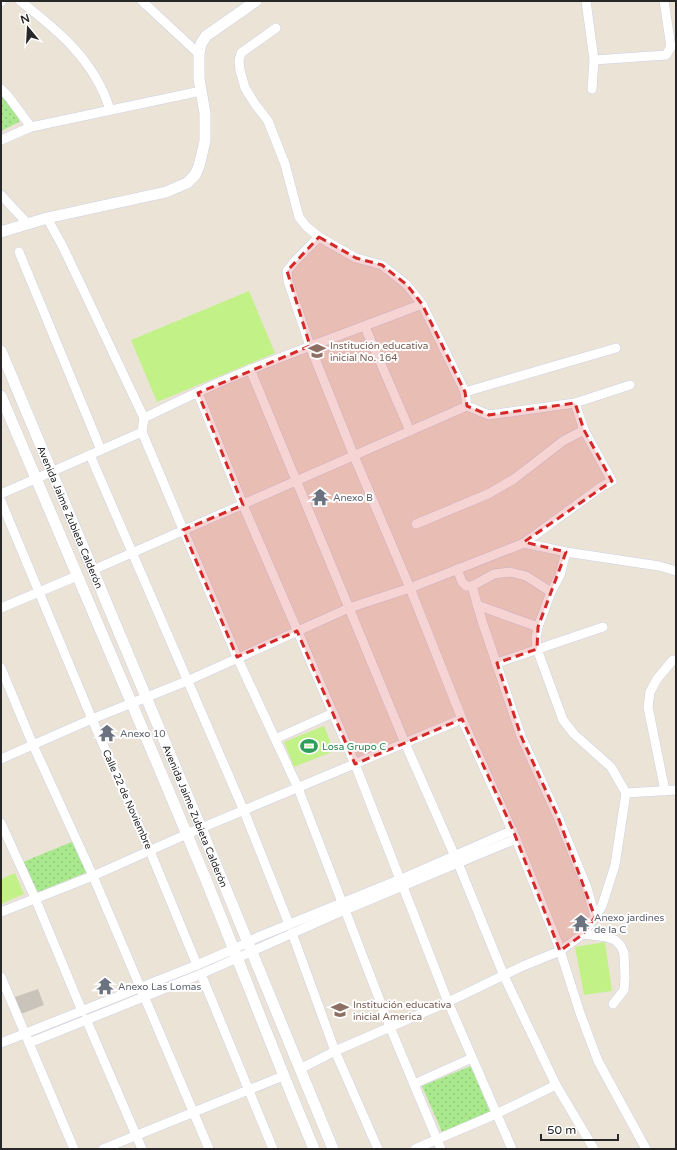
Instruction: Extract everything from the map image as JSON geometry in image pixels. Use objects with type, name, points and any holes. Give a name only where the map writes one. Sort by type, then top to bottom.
[{"type":"street","points":[[20,1],[46,21],[76,50],[93,72],[105,94],[110,110]]},
{"type":"street","points":[[142,1],[199,54]]},
{"type":"street","points":[[1,232],[47,218],[166,192],[187,183],[196,175],[205,141],[205,113],[199,79],[199,54],[201,44],[206,36],[256,1]]},
{"type":"street","points":[[586,1],[594,60],[592,89]]},
{"type":"street","points":[[594,60],[666,55],[671,47],[664,1]]},
{"type":"street","points":[[276,28],[241,53],[239,61],[240,70],[245,88],[268,121],[285,164],[299,217],[306,226],[319,237],[356,258],[382,265],[407,285],[422,304],[465,392],[467,406]]},
{"type":"street","points":[[1,89],[31,127]]},
{"type":"street","points":[[1,140],[31,127],[201,91]]},
{"type":"street","points":[[1,195],[28,224]]},
{"type":"street","points":[[47,218],[63,247],[144,418],[142,432],[237,658],[298,788],[390,1027],[441,1149]]},
{"type":"street","points":[[319,237],[295,261],[287,272],[288,280],[310,346],[354,456],[410,588],[462,719],[513,830],[560,951],[598,1062],[646,1149]]},
{"type":"street","points":[[19,252],[101,450]]},
{"type":"street","points":[[144,418],[250,369],[365,327],[422,304]]},
{"type":"street","points":[[365,327],[410,431]]},
{"type":"street","points":[[465,392],[616,348]]},
{"type":"street","name":"Avenida Jaime Zubieta Calderón","points":[[1,352],[201,828],[333,1149]]},
{"type":"street","points":[[250,369],[405,743],[456,858],[504,976],[556,1085],[594,1149]]},
{"type":"street","points":[[93,570],[467,406],[489,415],[575,403],[630,385]]},
{"type":"street","points":[[198,393],[243,505],[356,764],[448,1002],[512,1149]]},
{"type":"street","name":"Avenida Jaime Zubieta Calderón","points":[[1,396],[187,834],[236,954],[283,1076],[314,1149]]},
{"type":"street","points":[[1,759],[92,719],[187,681],[349,608],[410,588],[524,543],[612,480],[584,430],[575,403]]},
{"type":"street","points":[[416,524],[488,494],[514,478],[563,440],[584,430]]},
{"type":"street","points":[[1,494],[142,432]]},
{"type":"street","points":[[90,455],[244,811],[289,924]]},
{"type":"street","name":"Calle 22 de Noviembre","points":[[1,501],[92,719],[150,850],[273,1149]]},
{"type":"street","points":[[524,543],[566,552],[659,566],[676,571]]},
{"type":"street","points":[[300,1069],[335,1051],[560,951],[583,934],[602,906],[615,865],[626,793],[611,767],[574,734],[563,720],[536,649],[538,628],[551,592],[560,575],[566,552]]},
{"type":"street","points":[[457,569],[462,582],[466,586],[472,586],[494,574],[510,572],[526,576],[551,592]]},
{"type":"street","points":[[1,608],[77,576]]},
{"type":"street","points":[[472,586],[509,704],[521,736],[553,804],[587,888],[595,917]]},
{"type":"street","points":[[477,605],[538,628]]},
{"type":"street","points":[[497,663],[603,627]]},
{"type":"street","points":[[665,791],[648,707],[650,692],[657,680],[673,660]]},
{"type":"street","points":[[1,668],[93,876],[208,1149]]},
{"type":"street","points":[[275,739],[333,713]]},
{"type":"street","points":[[1,912],[93,876],[201,828],[462,719]]},
{"type":"street","points":[[626,793],[676,790]]},
{"type":"street","points":[[1,823],[35,898],[142,1149]]},
{"type":"street","points":[[1,1042],[144,996],[199,969],[236,954],[289,924],[344,906],[402,882],[513,830]]},
{"type":"street","points":[[456,858],[516,839]]},
{"type":"street","points":[[249,946],[292,933],[344,906]]},
{"type":"street","points":[[292,933],[335,1051],[378,1149]]},
{"type":"street","points":[[583,934],[607,937],[615,940],[621,946],[624,953],[624,990],[613,1004]]},
{"type":"street","points":[[29,1043],[140,987],[199,969]]},
{"type":"street","points":[[1,977],[74,1149]]},
{"type":"street","points":[[414,1084],[472,1058]]},
{"type":"street","points":[[103,1149],[193,1111],[283,1076]]},
{"type":"street","points":[[415,1149],[496,1114],[556,1085]]},
{"type":"highlighted area","points":[[319,237],[356,258],[382,265],[407,285],[422,304],[465,392],[467,406],[489,415],[575,403],[584,430],[612,481],[524,542],[566,552],[538,627],[537,649],[497,663],[521,736],[558,817],[595,917],[583,934],[560,951],[513,830],[462,719],[355,764],[297,631],[237,657],[183,530],[243,505],[198,393],[310,346],[287,271]]},
{"type":"green space","points":[[1,95],[19,118],[19,122],[1,131]]},
{"type":"green space","points":[[249,291],[275,353],[157,402],[131,340]]},
{"type":"green space","name":"Losa Grupo C","points":[[324,726],[334,751],[294,767],[284,742]]},
{"type":"green space","points":[[74,841],[87,872],[36,893],[23,862]]},
{"type":"green space","points":[[15,873],[24,894],[1,904],[1,879]]},
{"type":"green space","points":[[605,942],[612,991],[584,995],[575,947]]},
{"type":"green space","points":[[471,1066],[490,1112],[442,1132],[422,1086]]},
{"type":"building","points":[[38,989],[44,1005],[21,1014],[15,997]]},
{"type":"place","name":"Institución educativa inicial No. 164","points":[[317,351]]},
{"type":"place","name":"Anexo B","points":[[320,497]]},
{"type":"place","name":"Anexo 10","points":[[107,733]]},
{"type":"place","name":"Losa Grupo C","points":[[309,746]]},
{"type":"place","name":"Anexo jardines de la C","points":[[581,923]]},
{"type":"place","name":"Anexo Las Lomas","points":[[105,986]]},
{"type":"place","name":"Institución educativa inicial America","points":[[340,1010]]}]
